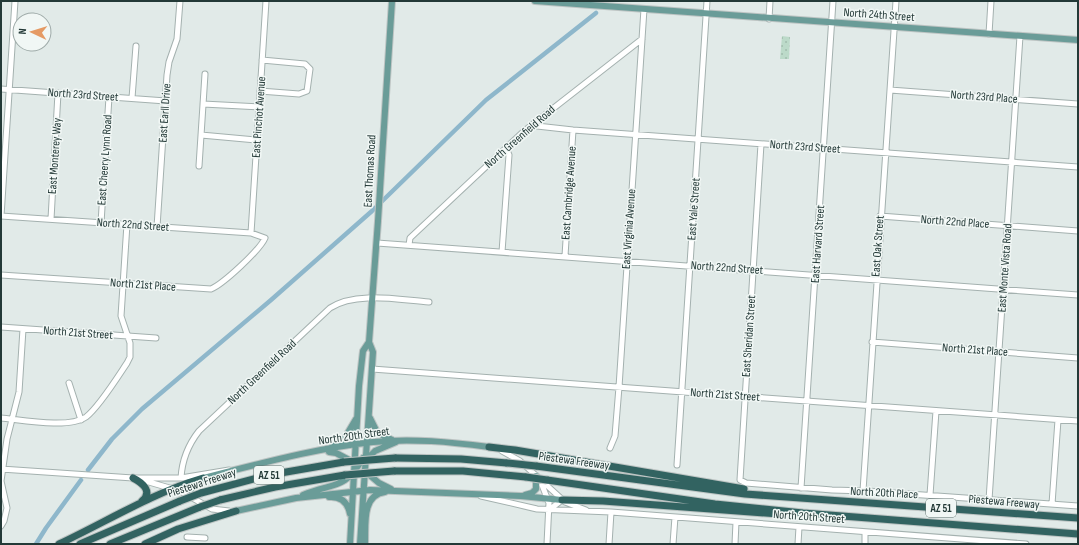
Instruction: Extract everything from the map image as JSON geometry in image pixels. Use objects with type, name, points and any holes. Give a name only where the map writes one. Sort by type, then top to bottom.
[{"type":"highway","points":[[489,447],[598,463],[717,485],[775,492],[804,498]]},
{"type":"highway","name":"Piestewa Freeway","points":[[80,544],[201,493],[269,475],[337,463],[395,458],[461,459],[507,463],[686,488],[1078,518]]},
{"type":"highway","name":"Piestewa Freeway","points":[[110,544],[220,500],[275,487],[338,476],[394,471],[463,471],[526,477],[708,503],[803,513],[1078,535]]},
{"type":"highway","points":[[133,478],[143,484],[147,490],[145,499],[140,503]]},
{"type":"highway","points":[[59,544],[140,503],[173,488],[203,478]]},
{"type":"highway","points":[[562,500],[603,501],[773,514],[803,513]]},
{"type":"highway","points":[[145,544],[178,529],[236,511]]},
{"type":"main road","name":"East Thomas Road","points":[[350,544],[354,479],[366,453],[367,443],[373,352],[369,342],[380,199],[392,1]]},
{"type":"main road","name":"North 24th Street","points":[[535,1],[583,3],[595,6],[1078,40]]},
{"type":"main road","name":"East Thomas Road","points":[[360,466],[355,453],[357,418],[363,351],[369,342]]},
{"type":"main road","points":[[369,411],[371,421],[377,432],[385,437],[398,441]]},
{"type":"main road","points":[[315,452],[336,446],[343,441],[357,418]]},
{"type":"main road","points":[[296,498],[318,489],[340,484],[348,479],[375,451],[398,441]]},
{"type":"main road","name":"North 20th Street","points":[[240,469],[315,452],[367,443],[439,441],[489,447]]},
{"type":"main road","points":[[315,452],[336,453],[360,466],[378,483],[401,491]]},
{"type":"main road","points":[[360,466],[364,478],[360,544]]},
{"type":"main road","points":[[190,496],[192,486],[200,482],[203,478],[240,469]]},
{"type":"main road","points":[[521,496],[534,491],[537,485],[536,476]]},
{"type":"main road","name":"North 20th Street","points":[[236,511],[296,498],[364,490],[521,496],[562,500]]},
{"type":"main road","points":[[365,544],[367,511],[370,501],[379,494],[401,491]]},
{"type":"main road","points":[[296,498],[339,498],[347,505],[351,521]]},
{"type":"street","points":[[1,216],[15,1]]},
{"type":"street","name":"East Earll Drive","points":[[158,227],[168,67],[178,33],[180,1]]},
{"type":"street","name":"East Pinchot Avenue","points":[[252,233],[266,1]]},
{"type":"street","name":"East Yale Street","points":[[677,465],[708,1]]},
{"type":"street","points":[[769,18],[770,1]]},
{"type":"street","name":"East Harvard Street","points":[[801,488],[833,1]]},
{"type":"street","name":"East Oak Street","points":[[863,491],[884,153],[896,1]]},
{"type":"street","points":[[989,34],[991,1]]},
{"type":"street","name":"East Virginia Avenue","points":[[610,448],[615,436],[619,387],[644,9]]},
{"type":"street","name":"East Monte Vista Road","points":[[989,500],[1020,36]]},
{"type":"street","name":"North Greenfield Road","points":[[409,245],[410,238],[533,124],[642,39]]},
{"type":"street","points":[[132,98],[136,46]]},
{"type":"street","points":[[260,91],[299,94],[307,91],[309,86],[310,69],[305,64],[262,60]]},
{"type":"street","points":[[199,166],[205,74]]},
{"type":"street","name":"North 23rd Street","points":[[1,89],[166,101]]},
{"type":"street","name":"North 23rd Place","points":[[890,90],[1078,104]]},
{"type":"street","name":"East Monterey Way","points":[[51,219],[58,93]]},
{"type":"street","name":"East Cheery Lynn Road","points":[[101,223],[109,97]]},
{"type":"street","points":[[203,104],[259,108]]},
{"type":"street","name":"North 23rd Street","points":[[533,124],[537,126],[573,130],[1078,168]]},
{"type":"street","name":"East Cambridge Avenue","points":[[565,256],[573,130]]},
{"type":"street","points":[[201,136],[257,140]]},
{"type":"street","name":"East Sheridan Street","points":[[740,480],[761,144]]},
{"type":"street","points":[[502,252],[509,155],[506,148]]},
{"type":"street","name":"North 22nd Street","points":[[1,216],[252,233],[265,238]]},
{"type":"street","name":"North 22nd Place","points":[[880,216],[1078,231]]},
{"type":"street","points":[[1,418],[67,423],[81,420],[92,411],[127,363],[131,348],[129,336],[121,316],[127,224]]},
{"type":"street","name":"North 21st Place","points":[[1,274],[211,289],[219,284],[254,253],[263,244],[265,238]]},
{"type":"street","name":"North 22nd Street","points":[[377,243],[1078,295]]},
{"type":"street","points":[[372,298],[429,302]]},
{"type":"street","name":"North Greenfield Road","points":[[181,478],[183,460],[193,438],[264,370],[337,304],[352,299],[372,298]]},
{"type":"street","name":"North 21st Street","points":[[1,328],[156,338]]},
{"type":"street","points":[[1,526],[4,521],[7,508],[2,488],[2,469],[7,439],[18,392],[23,329]]},
{"type":"street","name":"North 21st Place","points":[[872,342],[1078,358]]},
{"type":"street","name":"North 21st Street","points":[[372,369],[1078,421]]},
{"type":"street","points":[[69,383],[81,420]]},
{"type":"street","points":[[930,495],[936,411]]},
{"type":"street","points":[[1052,504],[1058,420]]},
{"type":"street","name":"North 20th Street","points":[[489,447],[511,454],[562,500],[591,511]]},
{"type":"street","name":"North 20th Street","points":[[2,469],[91,476],[181,478],[219,470],[240,469]]},
{"type":"street","points":[[536,476],[548,498],[549,510],[546,544]]},
{"type":"street","name":"North 20th Street","points":[[133,478],[173,488],[212,509],[236,511]]},
{"type":"street","name":"North 20th Place","points":[[740,480],[746,483],[801,488],[930,495],[1078,506]]},
{"type":"street","name":"North 20th Street","points":[[475,495],[523,507],[549,510],[611,512],[865,532],[927,540],[1026,544]]},
{"type":"street","points":[[549,510],[562,500]]},
{"type":"street","points":[[609,544],[611,512]]},
{"type":"street","points":[[673,544],[675,518]]},
{"type":"street","points":[[735,544],[736,522]]},
{"type":"street","points":[[798,544],[799,527]]},
{"type":"street","points":[[865,532],[865,544]]},
{"type":"street","points":[[187,537],[205,538]]},
{"type":"street","points":[[196,537],[196,544]]},
{"type":"green space","points":[[782,36],[790,37],[789,59],[780,59]]},
{"type":"waterway","points":[[88,470],[112,439],[142,409],[271,300],[372,211],[486,100],[596,13]]},
{"type":"waterway","points":[[36,544],[81,480]]}]
